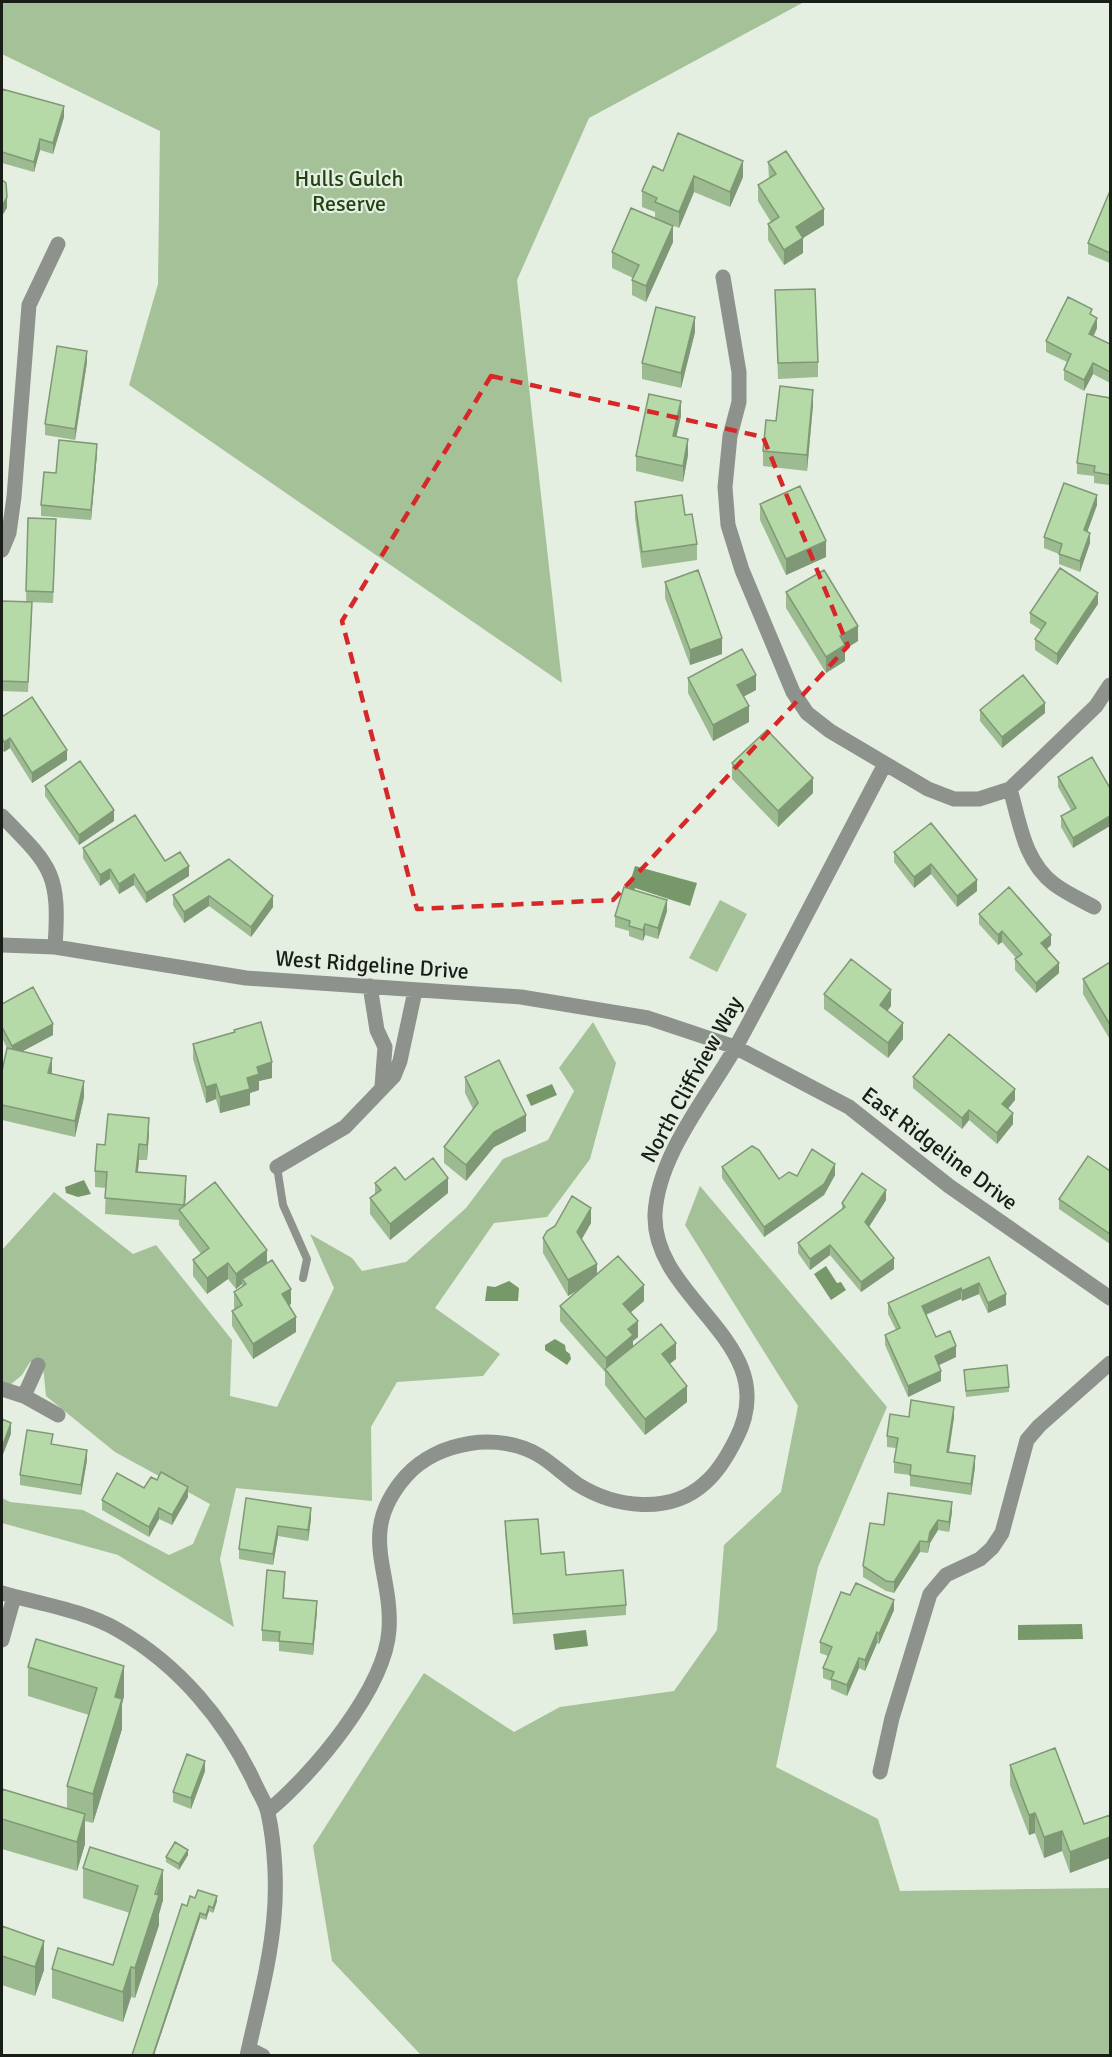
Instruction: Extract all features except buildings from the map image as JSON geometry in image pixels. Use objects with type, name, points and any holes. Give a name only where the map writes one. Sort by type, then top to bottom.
[{"type":"street","points":[[2,550],[9,533],[14,497],[29,305],[58,244]]},
{"type":"street","points":[[723,277],[739,372],[739,402],[730,436],[725,487],[728,525],[742,570],[793,692],[807,713],[830,731],[928,789],[954,799],[979,799],[1010,789],[1096,706],[1110,685]]},
{"type":"street","name":"North Cliffview Way","points":[[268,1811],[310,1772],[366,1694],[383,1661],[389,1621],[379,1560],[379,1535],[393,1492],[420,1463],[458,1446],[486,1442],[517,1446],[540,1455],[577,1484],[606,1500],[636,1505],[661,1503],[688,1496],[708,1482],[726,1458],[742,1428],[747,1399],[741,1365],[728,1341],[676,1276],[663,1252],[655,1220],[657,1192],[665,1166],[735,1047],[885,764]]},
{"type":"street","points":[[1010,789],[1029,855],[1038,870],[1054,885],[1094,907]]},
{"type":"street","points":[[2,816],[37,852],[52,875],[58,902],[55,947]]},
{"type":"street","name":"West Ridgeline Drive","points":[[2,945],[55,947],[246,978],[521,998],[648,1018],[735,1047]]},
{"type":"street","points":[[370,986],[377,1030],[385,1047],[381,1086]]},
{"type":"street","points":[[277,1167],[345,1127],[366,1108],[381,1086],[394,1076],[415,991]]},
{"type":"street","points":[[382,1037],[404,1038]]},
{"type":"street","name":"East Ridgeline Drive","points":[[735,1047],[849,1107],[949,1186],[1110,1298]]},
{"type":"street","points":[[880,1772],[892,1718],[930,1594],[946,1575],[980,1559],[992,1548],[1002,1533],[1028,1440],[1039,1426],[1110,1363]]},
{"type":"street","points":[[24,1396],[38,1365]]},
{"type":"street","points":[[2,1389],[24,1396],[58,1415]]},
{"type":"street","points":[[2,1640],[8,1595],[86,1615],[117,1629],[175,1672],[199,1696],[239,1748],[268,1811],[275,1880],[269,1956],[248,2052],[263,2055]]},
{"type":"lane","points":[[277,1167],[282,1205],[307,1260],[303,1278]]},
{"type":"highlighted area","points":[[491,376],[763,437],[848,646],[613,900],[417,909],[342,621]]},
{"type":"green space","name":"Hulls Gulch Reserve","points":[[2,2],[804,2],[589,118],[517,280],[562,683],[129,385],[158,284],[160,131],[2,54]]},
{"type":"green space","points":[[720,900],[747,914],[717,972],[689,958]]},
{"type":"green space","points":[[593,1022],[616,1063],[590,1159],[547,1217],[494,1223],[435,1308],[500,1354],[483,1376],[397,1382],[371,1427],[372,1501],[236,1488],[220,1559],[234,1627],[118,1555],[2,1523],[2,1498],[10,1502],[83,1510],[169,1555],[193,1544],[210,1504],[115,1452],[46,1396],[43,1366],[30,1362],[22,1375],[10,1385],[2,1382],[2,1250],[54,1192],[133,1254],[156,1245],[232,1340],[230,1396],[277,1407],[334,1288],[310,1234],[352,1258],[362,1271],[406,1262],[466,1208],[503,1159],[548,1140],[574,1091],[559,1068]]},
{"type":"green space","points":[[700,1186],[887,1407],[818,1567],[776,1767],[878,1819],[900,1891],[1110,1888],[1110,2055],[421,2055],[332,1961],[313,1846],[424,1673],[514,1732],[560,1707],[674,1691],[717,1630],[724,1545],[781,1492],[798,1406],[685,1225]]},
{"type":"shaded area","points":[[635,866],[697,883],[690,906],[635,888],[634,891],[628,889]]},
{"type":"shaded area","points":[[552,1084],[557,1095],[531,1106],[526,1095]]},
{"type":"shaded area","points":[[84,1180],[91,1194],[78,1197],[66,1193],[65,1187]]},
{"type":"shaded area","points":[[826,1266],[837,1283],[841,1282],[846,1290],[831,1300],[814,1274]]},
{"type":"shaded area","points":[[509,1281],[519,1288],[518,1301],[485,1301],[487,1286],[495,1287]]},
{"type":"shaded area","points":[[555,1339],[565,1345],[566,1351],[570,1354],[571,1359],[567,1365],[545,1350],[545,1345]]},
{"type":"shaded area","points":[[1082,1624],[1083,1639],[1018,1640],[1018,1625]]},
{"type":"shaded area","points":[[586,1630],[588,1646],[555,1650],[553,1634]]}]
